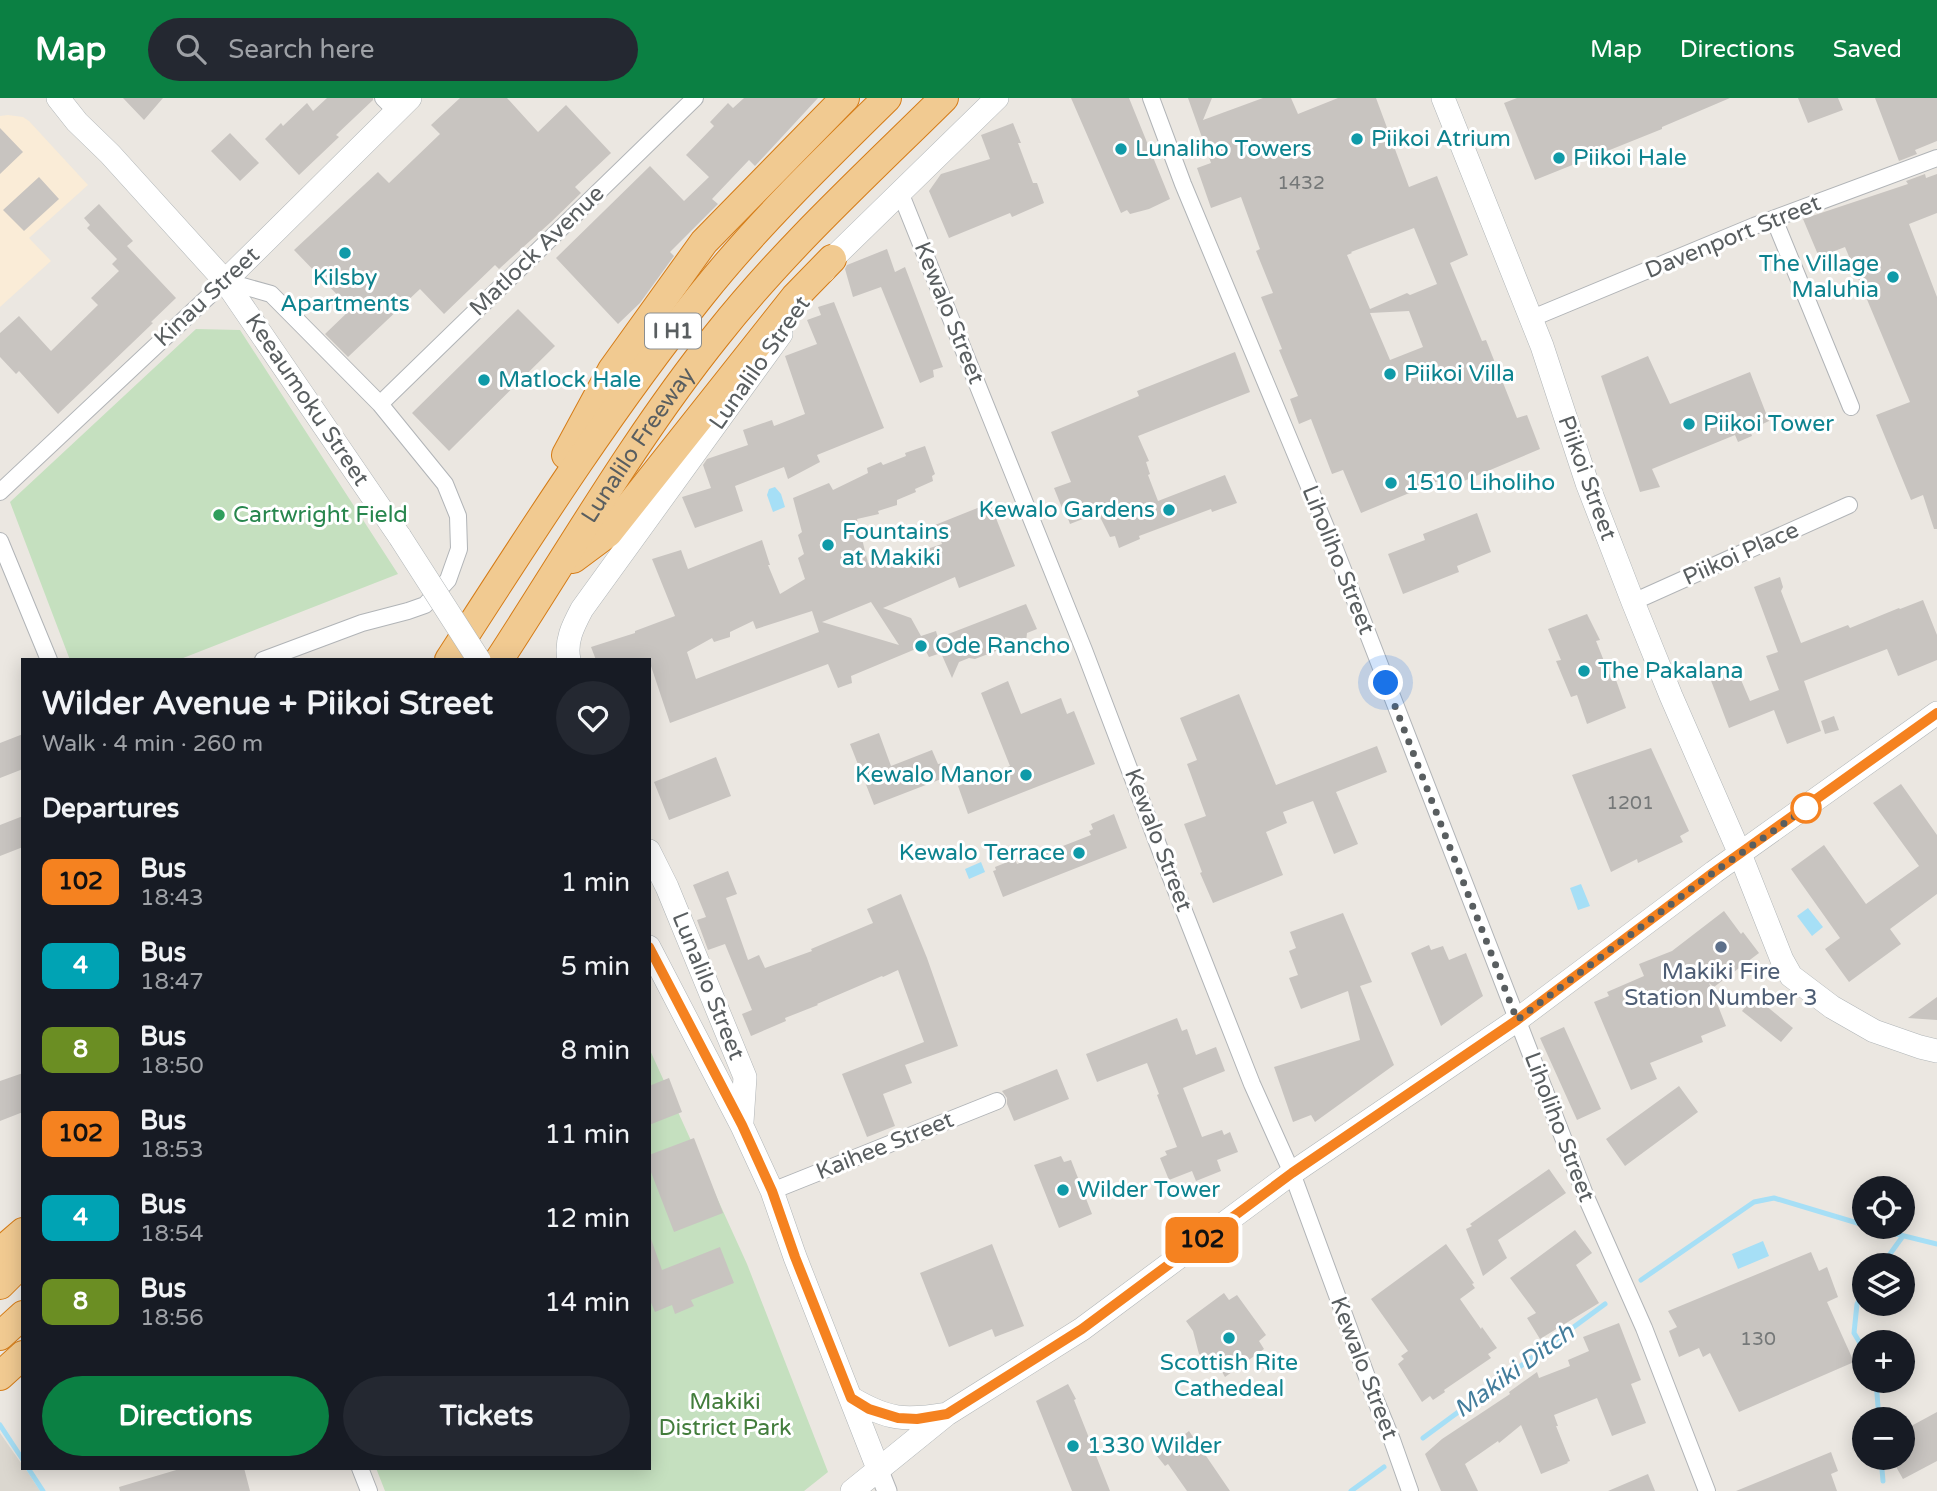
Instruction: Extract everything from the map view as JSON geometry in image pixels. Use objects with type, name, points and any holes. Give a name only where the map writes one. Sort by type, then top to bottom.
[{"type":"highway","points":[[492,592],[611,370],[704,242],[845,98]]},
{"type":"highway","name":"Lunalilo Freeway","points":[[450,658],[569,476],[702,293],[772,214],[887,98]]},
{"type":"highway","name":"Lunalilo Freeway","points":[[500,658],[653,422],[717,335],[750,295],[831,209],[944,98]]},
{"type":"highway","points":[[557,571],[608,533],[795,297],[832,259]]},
{"type":"highway","points":[[0,1252],[21,1234]]},
{"type":"highway","points":[[0,1285],[21,1264]]},
{"type":"highway","points":[[0,1336],[21,1317]]},
{"type":"highway","points":[[0,1376],[21,1357]]},
{"type":"main road","name":"Keeaumoku Street","points":[[58,98],[77,122],[226,281],[400,537],[478,658]]},
{"type":"main road","name":"Lunalilo Street","points":[[569,658],[568,642],[573,624],[582,610],[719,422],[832,259],[997,98]]},
{"type":"main road","name":"Piikoi Street","points":[[1443,98],[1542,346],[1587,483],[1633,602],[1782,960],[1791,976],[1832,1007],[1874,1031],[1937,1051]]},
{"type":"main road","name":"Kinau Street","points":[[226,281],[397,103]]},
{"type":"main road","points":[[852,1491],[883,1481],[947,1414],[1082,1329],[1292,1173],[1517,1020],[1740,854],[1937,713]]},
{"type":"main road","name":"Lunalilo Street","points":[[651,855],[667,887],[745,1077],[742,1125]]},
{"type":"main road","points":[[651,951],[742,1125],[772,1191],[795,1257],[883,1481]]},
{"type":"main road","points":[[667,979],[699,965]]},
{"type":"main road","points":[[851,1398],[869,1409],[898,1418],[917,1419],[947,1414]]},
{"type":"street","name":"Matlock Avenue","points":[[380,404],[695,98]]},
{"type":"street","name":"Liholiho Street","points":[[1151,98],[1183,184],[1335,549],[1586,1197],[1644,1328],[1707,1491]]},
{"type":"street","name":"Davenport Street","points":[[1530,319],[1774,219],[1937,158]]},
{"type":"street","name":"Kewalo Street","points":[[900,192],[1084,650],[1252,1084],[1292,1173],[1409,1491]]},
{"type":"street","points":[[1774,219],[1851,407]]},
{"type":"street","name":"Keeaumoku Street","points":[[226,281],[271,294],[380,404],[444,484],[458,516],[459,550],[447,580],[425,605],[362,622],[269,658]]},
{"type":"street","name":"Kinau Street","points":[[0,492],[226,281]]},
{"type":"street","name":"Piikoi Place","points":[[1633,602],[1849,505]]},
{"type":"street","points":[[0,541],[48,658]]},
{"type":"street","name":"Kaihee Street","points":[[772,1191],[997,1101]]},
{"type":"street","points":[[361,1470],[369,1491]]},
{"type":"shaded area","points":[[0,116],[23,117],[29,121],[88,185],[29,238],[51,261],[0,307]]},
{"type":"shaded area","points":[[0,1433],[21,1463],[21,1470],[26,1470],[40,1491],[0,1491]]},
{"type":"green space","name":"Cartwright Field","points":[[196,329],[240,330],[398,574],[183,658],[69,658],[10,502]]},
{"type":"green space","name":"Makiki District Park","points":[[651,1052],[747,1264],[828,1472],[804,1491],[385,1491],[377,1470],[651,1470]]},
{"type":"water","points":[[775,487],[781,494],[785,507],[773,512],[767,495],[769,489]]},
{"type":"water","points":[[981,862],[985,872],[969,879],[965,869]]},
{"type":"water","points":[[1581,884],[1590,906],[1578,910],[1570,888]]},
{"type":"water","points":[[1808,908],[1823,927],[1812,936],[1797,916]]},
{"type":"water","points":[[1763,1241],[1769,1256],[1738,1269],[1732,1254]]},
{"type":"building","points":[[123,98],[163,98],[144,120]]},
{"type":"building","points":[[327,98],[373,100],[299,175],[265,139],[307,103],[313,111]]},
{"type":"building","points":[[460,98],[507,98],[538,132],[566,105],[611,153],[575,187],[581,193],[551,222],[499,269],[495,265],[444,314],[420,289],[348,357],[325,334],[351,309],[294,250],[378,172],[389,183],[440,134],[431,125]]},
{"type":"building","points":[[744,98],[818,98],[755,166],[749,160],[712,199],[718,204],[670,252],[674,256],[640,303],[618,324],[556,258],[650,166],[684,201],[709,177],[686,155],[714,126],[710,122],[728,103],[733,108]]},
{"type":"building","name":"Lunaliho Towers","points":[[1071,98],[1129,98],[1170,199],[1149,209],[1130,214],[1127,210],[1121,213]]},
{"type":"building","points":[[1188,98],[1212,98],[1203,120],[1263,98],[1291,98],[1298,114],[1338,98],[1376,98],[1409,187],[1437,176],[1468,255],[1450,263],[1482,341],[1486,340],[1517,418],[1527,415],[1540,449],[1452,486],[1448,477],[1361,513],[1343,470],[1332,474],[1311,419],[1299,424],[1290,399],[1298,396],[1261,297],[1273,293],[1256,251],[1260,249],[1241,197],[1211,208],[1197,168],[1211,163]],"holes":[[[1414,228],[1437,284],[1370,309],[1347,255]],[[1409,311],[1423,347],[1390,360],[1370,313]]]},
{"type":"building","name":"Piikoi Hale","points":[[1517,98],[1730,98],[1662,129],[1535,180],[1504,103]]},
{"type":"building","points":[[1798,98],[1838,98],[1843,110],[1808,123]]},
{"type":"building","points":[[1875,98],[1937,98],[1937,141],[1915,150],[1917,154],[1899,161]]},
{"type":"building","points":[[1013,123],[1033,183],[1037,183],[1044,203],[1012,217],[1010,213],[949,238],[929,191],[941,174],[990,159],[981,135]]},
{"type":"building","points":[[0,128],[23,152],[0,174]]},
{"type":"building","points":[[230,133],[259,163],[240,181],[211,151]]},
{"type":"building","name":"The Village Maluhia","points":[[1925,174],[1926,178],[1937,174],[1937,213],[1909,224],[1937,297],[1937,529],[1934,529],[1923,495],[1911,500],[1876,415],[1910,402],[1845,247],[1819,257],[1803,219],[1908,184],[1906,181]]},
{"type":"building","points":[[39,177],[59,199],[24,231],[3,210]]},
{"type":"building","points":[[99,204],[133,241],[127,246],[176,298],[58,414],[19,371],[16,374],[0,357],[0,333],[19,316],[51,351],[98,305],[91,298],[119,271],[112,264],[117,259],[87,228],[90,225],[84,218]]},
{"type":"building","points":[[887,249],[895,272],[905,267],[943,367],[933,370],[934,377],[920,383],[881,287],[853,297],[845,269],[847,265]]},
{"type":"building","points":[[834,302],[884,428],[817,455],[820,462],[788,479],[784,467],[735,486],[743,511],[695,528],[682,497],[711,488],[703,465],[707,459],[748,445],[743,430],[772,420],[774,426],[805,414],[785,356],[817,344],[807,320],[821,315],[818,307]]},
{"type":"building","name":"Matlock Hale","points":[[518,309],[555,346],[449,451],[412,413]]},
{"type":"building","points":[[1235,352],[1250,392],[1138,436],[1149,461],[1146,462],[1150,474],[1148,475],[1158,501],[1225,475],[1237,503],[1212,512],[1211,509],[1139,536],[1140,539],[1119,548],[1115,536],[1110,537],[1098,513],[1070,524],[1054,488],[1071,482],[1051,432],[1139,396],[1137,391]]},
{"type":"building","name":"Piikoi Tower","points":[[1648,356],[1670,404],[1750,372],[1769,421],[1750,430],[1752,436],[1738,442],[1735,435],[1652,469],[1660,487],[1640,492],[1601,376]]},
{"type":"building","points":[[925,446],[935,474],[932,476],[933,481],[897,500],[897,505],[878,511],[879,514],[857,519],[868,563],[880,556],[882,563],[905,552],[906,556],[942,544],[935,525],[990,503],[1015,566],[959,588],[955,577],[883,608],[911,618],[921,636],[936,631],[938,638],[1026,604],[1037,629],[1027,633],[1026,642],[1005,637],[1004,646],[996,651],[959,662],[952,678],[941,653],[929,657],[923,646],[851,676],[852,683],[838,688],[828,664],[670,723],[651,666],[651,658],[595,658],[591,647],[675,616],[652,559],[681,550],[688,569],[762,540],[768,565],[780,594],[805,579],[798,558],[804,554],[798,535],[802,532],[793,498],[829,483],[833,490],[868,473],[867,468],[906,456],[905,453]],"holes":[[[871,602],[899,645],[822,622]],[[812,611],[819,632],[696,679],[687,652],[712,638],[714,642],[730,637],[730,632],[753,621],[756,629]]]},
{"type":"building","points":[[1477,513],[1491,552],[1457,566],[1459,572],[1403,594],[1388,554],[1425,540],[1423,534]]},
{"type":"building","points":[[1780,577],[1783,587],[1781,591],[1801,643],[1848,625],[1850,628],[1923,600],[1937,635],[1937,660],[1898,676],[1887,649],[1804,681],[1821,731],[1787,744],[1774,710],[1729,728],[1710,678],[1736,668],[1750,701],[1779,690],[1766,656],[1778,652],[1754,587]]},
{"type":"building","name":"The Pakalana","points":[[1587,614],[1600,640],[1596,641],[1612,681],[1616,680],[1626,708],[1587,724],[1577,695],[1571,697],[1556,661],[1561,660],[1548,629]]},
{"type":"building","points":[[1008,681],[1021,714],[1061,698],[1067,714],[1074,711],[1095,764],[968,814],[958,786],[1010,766],[981,693]]},
{"type":"building","points":[[1239,694],[1276,785],[1377,746],[1387,772],[1336,792],[1358,844],[1334,854],[1313,801],[1283,812],[1287,823],[1266,832],[1283,875],[1213,903],[1184,824],[1206,816],[1187,764],[1197,760],[1180,718]]},
{"type":"building","points":[[1834,716],[1839,730],[1825,734],[1821,721]]},
{"type":"building","points":[[879,733],[891,766],[932,750],[938,764],[944,763],[949,776],[874,805],[850,744]]},
{"type":"building","points":[[21,735],[21,770],[0,778],[0,743]]},
{"type":"building","points":[[1651,748],[1689,831],[1680,836],[1683,842],[1611,872],[1572,775]]},
{"type":"building","points":[[716,757],[731,796],[669,820],[654,782]]},
{"type":"building","points":[[1901,784],[1937,835],[1937,894],[1890,929],[1901,944],[1849,982],[1825,949],[1840,938],[1791,869],[1824,845],[1866,904],[1919,866],[1873,803]]},
{"type":"building","name":"Kewalo Terrace","points":[[1114,814],[1127,848],[1003,897],[993,871],[996,870],[995,867],[1015,859],[1017,864],[1091,835],[1091,824]]},
{"type":"building","points":[[21,817],[21,848],[0,856],[0,825]]},
{"type":"building","points":[[728,871],[737,894],[726,898],[748,960],[759,955],[765,968],[812,951],[811,949],[873,923],[867,909],[901,894],[958,1046],[905,1065],[912,1083],[883,1094],[895,1126],[867,1137],[842,1074],[924,1042],[898,970],[785,1018],[786,1021],[751,1036],[742,1014],[752,1010],[725,944],[708,950],[697,920],[706,917],[693,885]]},
{"type":"building","points":[[1724,911],[1759,953],[1714,987],[1709,983],[1726,1026],[1701,1036],[1703,1042],[1650,1063],[1657,1079],[1631,1090],[1594,1002],[1609,996],[1607,992],[1644,976],[1639,964],[1672,951]]},
{"type":"building","points":[[1343,913],[1372,982],[1360,986],[1394,1065],[1315,1122],[1311,1115],[1293,1122],[1274,1067],[1360,1040],[1348,991],[1301,1009],[1289,978],[1298,975],[1289,951],[1296,948],[1290,932]]},
{"type":"building","points":[[1429,945],[1431,950],[1443,946],[1449,960],[1466,953],[1483,996],[1441,1026],[1411,953]]},
{"type":"building","points":[[1754,996],[1793,1028],[1781,1042],[1742,1011]]},
{"type":"building","points":[[1937,997],[1937,1020],[1908,1018]]},
{"type":"building","points":[[1177,1018],[1182,1031],[1187,1029],[1196,1055],[1216,1047],[1225,1071],[1183,1088],[1202,1137],[1222,1130],[1224,1135],[1230,1132],[1238,1152],[1217,1160],[1221,1171],[1196,1181],[1192,1171],[1169,1180],[1160,1158],[1167,1155],[1165,1151],[1177,1147],[1147,1063],[1097,1082],[1086,1054]]},
{"type":"building","points":[[1564,1027],[1601,1109],[1577,1120],[1540,1038]]},
{"type":"building","points":[[1057,1069],[1069,1099],[1014,1121],[1002,1091]]},
{"type":"building","points":[[21,1074],[21,1113],[0,1121],[0,1081]]},
{"type":"building","points":[[669,1078],[682,1112],[651,1124],[651,1085]]},
{"type":"building","points":[[1679,1086],[1698,1112],[1625,1166],[1606,1139]]},
{"type":"building","points":[[694,1138],[723,1213],[674,1232],[651,1172],[651,1154]]},
{"type":"building","name":"Wilder Tower","points":[[1061,1156],[1064,1162],[1071,1160],[1092,1214],[1059,1228],[1034,1165]]},
{"type":"building","points":[[1549,1169],[1566,1193],[1498,1240],[1507,1258],[1483,1276],[1466,1229]]},
{"type":"building","points":[[1575,1230],[1592,1253],[1576,1265],[1599,1303],[1540,1339],[1527,1318],[1536,1313],[1510,1278]]},
{"type":"building","points":[[651,1239],[662,1270],[720,1247],[734,1283],[691,1300],[694,1306],[675,1314],[672,1305],[655,1312],[651,1303]]},
{"type":"building","points":[[992,1244],[1024,1326],[995,1337],[992,1329],[949,1347],[920,1273]]},
{"type":"building","points":[[1446,1244],[1474,1283],[1472,1284],[1475,1288],[1460,1299],[1497,1348],[1488,1354],[1491,1358],[1444,1390],[1445,1392],[1433,1400],[1430,1396],[1422,1402],[1398,1364],[1404,1359],[1401,1356],[1408,1351],[1371,1299]]},
{"type":"building","points":[[1811,1252],[1819,1271],[1827,1267],[1838,1297],[1827,1302],[1852,1363],[1739,1412],[1710,1353],[1703,1357],[1699,1348],[1679,1357],[1669,1331],[1677,1327],[1668,1311]]},
{"type":"building","name":"Scottish Rite Cathedeal","points":[[1224,1293],[1229,1300],[1237,1295],[1266,1335],[1259,1341],[1264,1349],[1225,1377],[1218,1365],[1199,1354],[1193,1331],[1186,1321]]},
{"type":"building","points":[[1619,1323],[1641,1380],[1631,1384],[1646,1423],[1612,1436],[1597,1398],[1554,1415],[1570,1461],[1568,1463],[1541,1474],[1521,1425],[1499,1443],[1498,1441],[1465,1464],[1478,1491],[1441,1491],[1425,1454],[1537,1372],[1539,1378],[1570,1366],[1568,1360],[1589,1351],[1583,1337]]},
{"type":"building","name":"1330 Wilder","points":[[1068,1384],[1110,1491],[1072,1491],[1036,1401]]},
{"type":"building","points":[[1937,1412],[1937,1461],[1903,1479],[1898,1470],[1915,1470],[1915,1424]]},
{"type":"building","name":"1330 Wilder","points":[[1189,1431],[1230,1491],[1187,1491],[1168,1464],[1165,1466],[1157,1456]]},
{"type":"building","points":[[1831,1452],[1838,1471],[1831,1474],[1837,1491],[1736,1491]]},
{"type":"building","points":[[176,1470],[245,1470],[250,1491],[120,1491],[119,1487]]},
{"type":"building","points":[[1648,1474],[1655,1491],[1608,1491]]},
{"type":"waterway","name":"Makiki Ditch","points":[[1641,1280],[1754,1202],[1774,1198],[1852,1221]]},
{"type":"waterway","points":[[1891,1253],[1901,1239]]},
{"type":"waterway","name":"Makiki Ditch","points":[[1915,1239],[1937,1244]]},
{"type":"waterway","name":"Makiki Ditch","points":[[1423,1438],[1605,1304]]},
{"type":"waterway","points":[[1854,1330],[1856,1316]]},
{"type":"waterway","points":[[1877,1393],[1878,1407]]},
{"type":"waterway","points":[[0,1425],[21,1457]]},
{"type":"waterway","name":"Makiki Ditch","points":[[1351,1491],[1384,1467]]},
{"type":"waterway","points":[[29,1470],[43,1491]]},
{"type":"waterway","points":[[1882,1470],[1883,1481]]},
{"type":"bus line","name":"102","points":[[651,951],[742,1125],[772,1191],[851,1398],[869,1409],[898,1418],[917,1419],[947,1414],[1082,1329],[1292,1173],[1517,1020],[1714,872],[1937,713]]},
{"type":"place","name":"Piikoi Atrium","points":[[1357,139]]},
{"type":"place","name":"Lunaliho Towers","points":[[1121,149]]},
{"type":"place","name":"Piikoi Hale","points":[[1559,158]]},
{"type":"place","name":"Kilsby Apartments","points":[[345,253]]},
{"type":"place","name":"The Village Maluhia","points":[[1893,277]]},
{"type":"place","name":"Piikoi Villa","points":[[1390,374]]},
{"type":"place","name":"Matlock Hale","points":[[484,380]]},
{"type":"place","name":"Piikoi Tower","points":[[1689,424]]},
{"type":"place","name":"1510 Liholiho","points":[[1391,483]]},
{"type":"place","name":"Kewalo Gardens","points":[[1169,510]]},
{"type":"place","name":"Cartwright Field","points":[[219,515]]},
{"type":"place","name":"Fountains at Makiki","points":[[828,545]]},
{"type":"place","name":"Ode Rancho","points":[[921,646]]},
{"type":"place","name":"The Pakalana","points":[[1584,671]]},
{"type":"place","name":"Kewalo Manor","points":[[1026,775]]},
{"type":"place","name":"Kewalo Terrace","points":[[1079,853]]},
{"type":"place","name":"Makiki Fire Station Number 3","points":[[1721,947]]},
{"type":"place","name":"Wilder Tower","points":[[1063,1190]]},
{"type":"place","name":"Scottish Rite Cathedeal","points":[[1229,1338]]},
{"type":"place","name":"1330 Wilder","points":[[1073,1446]]},
{"type":"route","points":[[1386,683],[1517,1020],[1714,872],[1815,802],[1806,808]]}]
